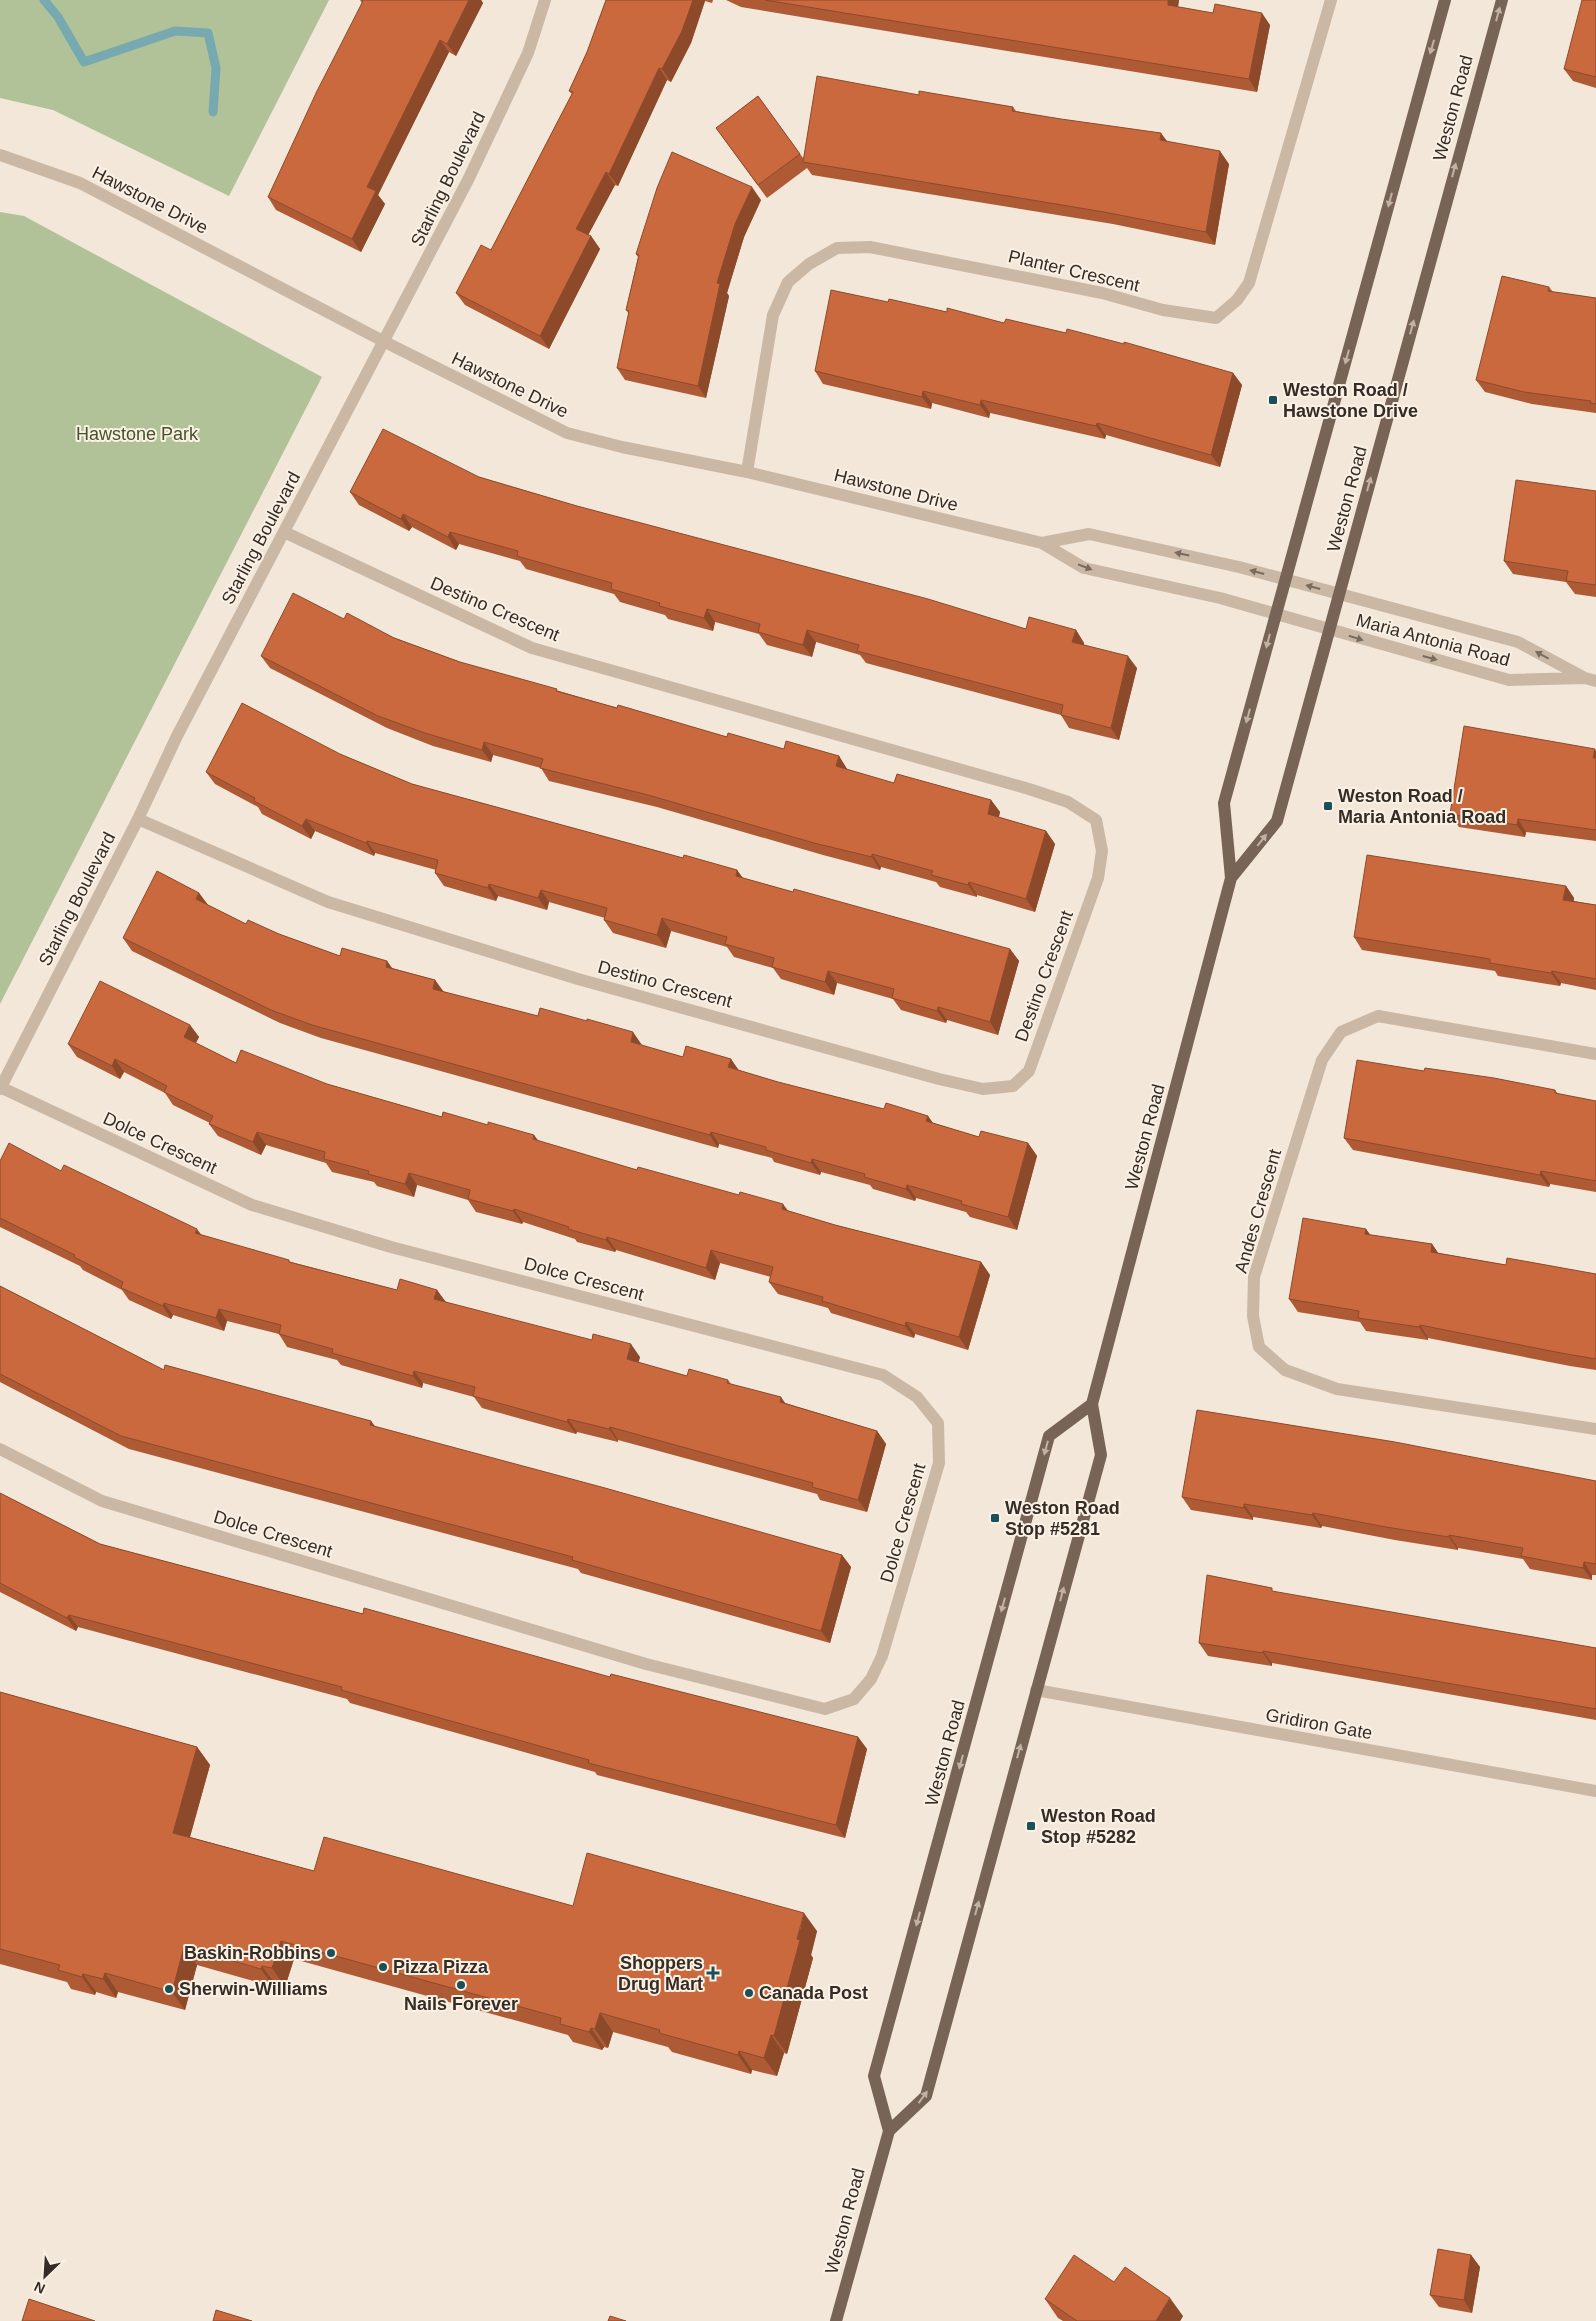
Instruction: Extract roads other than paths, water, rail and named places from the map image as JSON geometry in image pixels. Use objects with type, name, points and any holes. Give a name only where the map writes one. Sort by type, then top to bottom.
[{"type":"main road","name":"Weston Road","points":[[889,2131],[926,2096],[1101,1455],[1092,1404],[1231,878],[1224,803],[1445,0]]},
{"type":"main road","name":"Weston Road","points":[[1231,878],[1277,821],[1502,0]]},
{"type":"main road","name":"Weston Road","points":[[836,2321],[889,2131],[874,2076],[1049,1436],[1092,1404]]},
{"type":"street","name":"Starling Boulevard","points":[[0,1088],[138,819],[177,736],[385,342],[469,178],[528,54],[545,0]]},
{"type":"street","name":"Planter Crescent","points":[[747,472],[773,314],[788,282],[809,264],[837,248],[870,247],[1102,293],[1163,310],[1216,318],[1237,300],[1249,283],[1331,0]]},
{"type":"street","name":"Hawstone Drive","points":[[0,156],[80,183],[385,342],[567,433],[622,447],[747,472],[1042,543],[1084,568],[1220,598],[1276,615]]},
{"type":"street","name":"Destino Crescent","points":[[138,819],[328,902],[578,979],[939,1080],[983,1089],[1013,1086],[1028,1071],[1098,878],[1102,851],[1096,820],[1068,802],[1029,789],[532,648],[284,532]]},
{"type":"street","name":"Hawstone Drive","points":[[1042,543],[1089,534],[1285,580]]},
{"type":"street","name":"Maria Antonia Road","points":[[1285,580],[1518,642],[1590,680]]},
{"type":"street","name":"Maria Antonia Road","points":[[1276,615],[1509,680],[1590,680]]},
{"type":"street","name":"Andes Crescent","points":[[1596,1054],[1378,1016],[1342,1032],[1322,1060],[1308,1104],[1254,1278],[1253,1316],[1259,1347],[1284,1370],[1337,1389],[1596,1429]]},
{"type":"street","name":"Dolce Crescent","points":[[0,1088],[252,1205],[401,1250],[883,1375],[917,1396],[938,1423],[939,1463],[882,1656],[871,1679],[854,1699],[825,1708],[646,1664],[102,1501],[0,1449]]},
{"type":"street","name":"Gridiron Gate","points":[[1036,1690],[1596,1791]]},
{"type":"waterway","points":[[44,0],[58,17],[84,62],[175,31],[208,33],[216,68],[213,112]]},
{"type":"place","name":"Weston Road / Hawstone Drive","points":[[1273,400]]},
{"type":"place","name":"Weston Road / Maria Antonia Road","points":[[1328,806]]},
{"type":"place","name":"Weston Road Stop #5281","points":[[995,1518]]},
{"type":"place","name":"Weston Road Stop #5282","points":[[1031,1826]]},
{"type":"place","name":"Baskin-Robbins","points":[[331,1953]]},
{"type":"place","name":"Pizza Pizza","points":[[383,1967]]},
{"type":"place","name":"Shoppers Drug Mart","points":[[713,1973]]},
{"type":"place","name":"Nails Forever","points":[[461,1985]]},
{"type":"place","name":"Sherwin-Williams","points":[[169,1989]]},
{"type":"place","name":"Canada Post","points":[[749,1993]]},
{"type":"park label","name":"Hawstone Park","points":[[137,434]]}]
